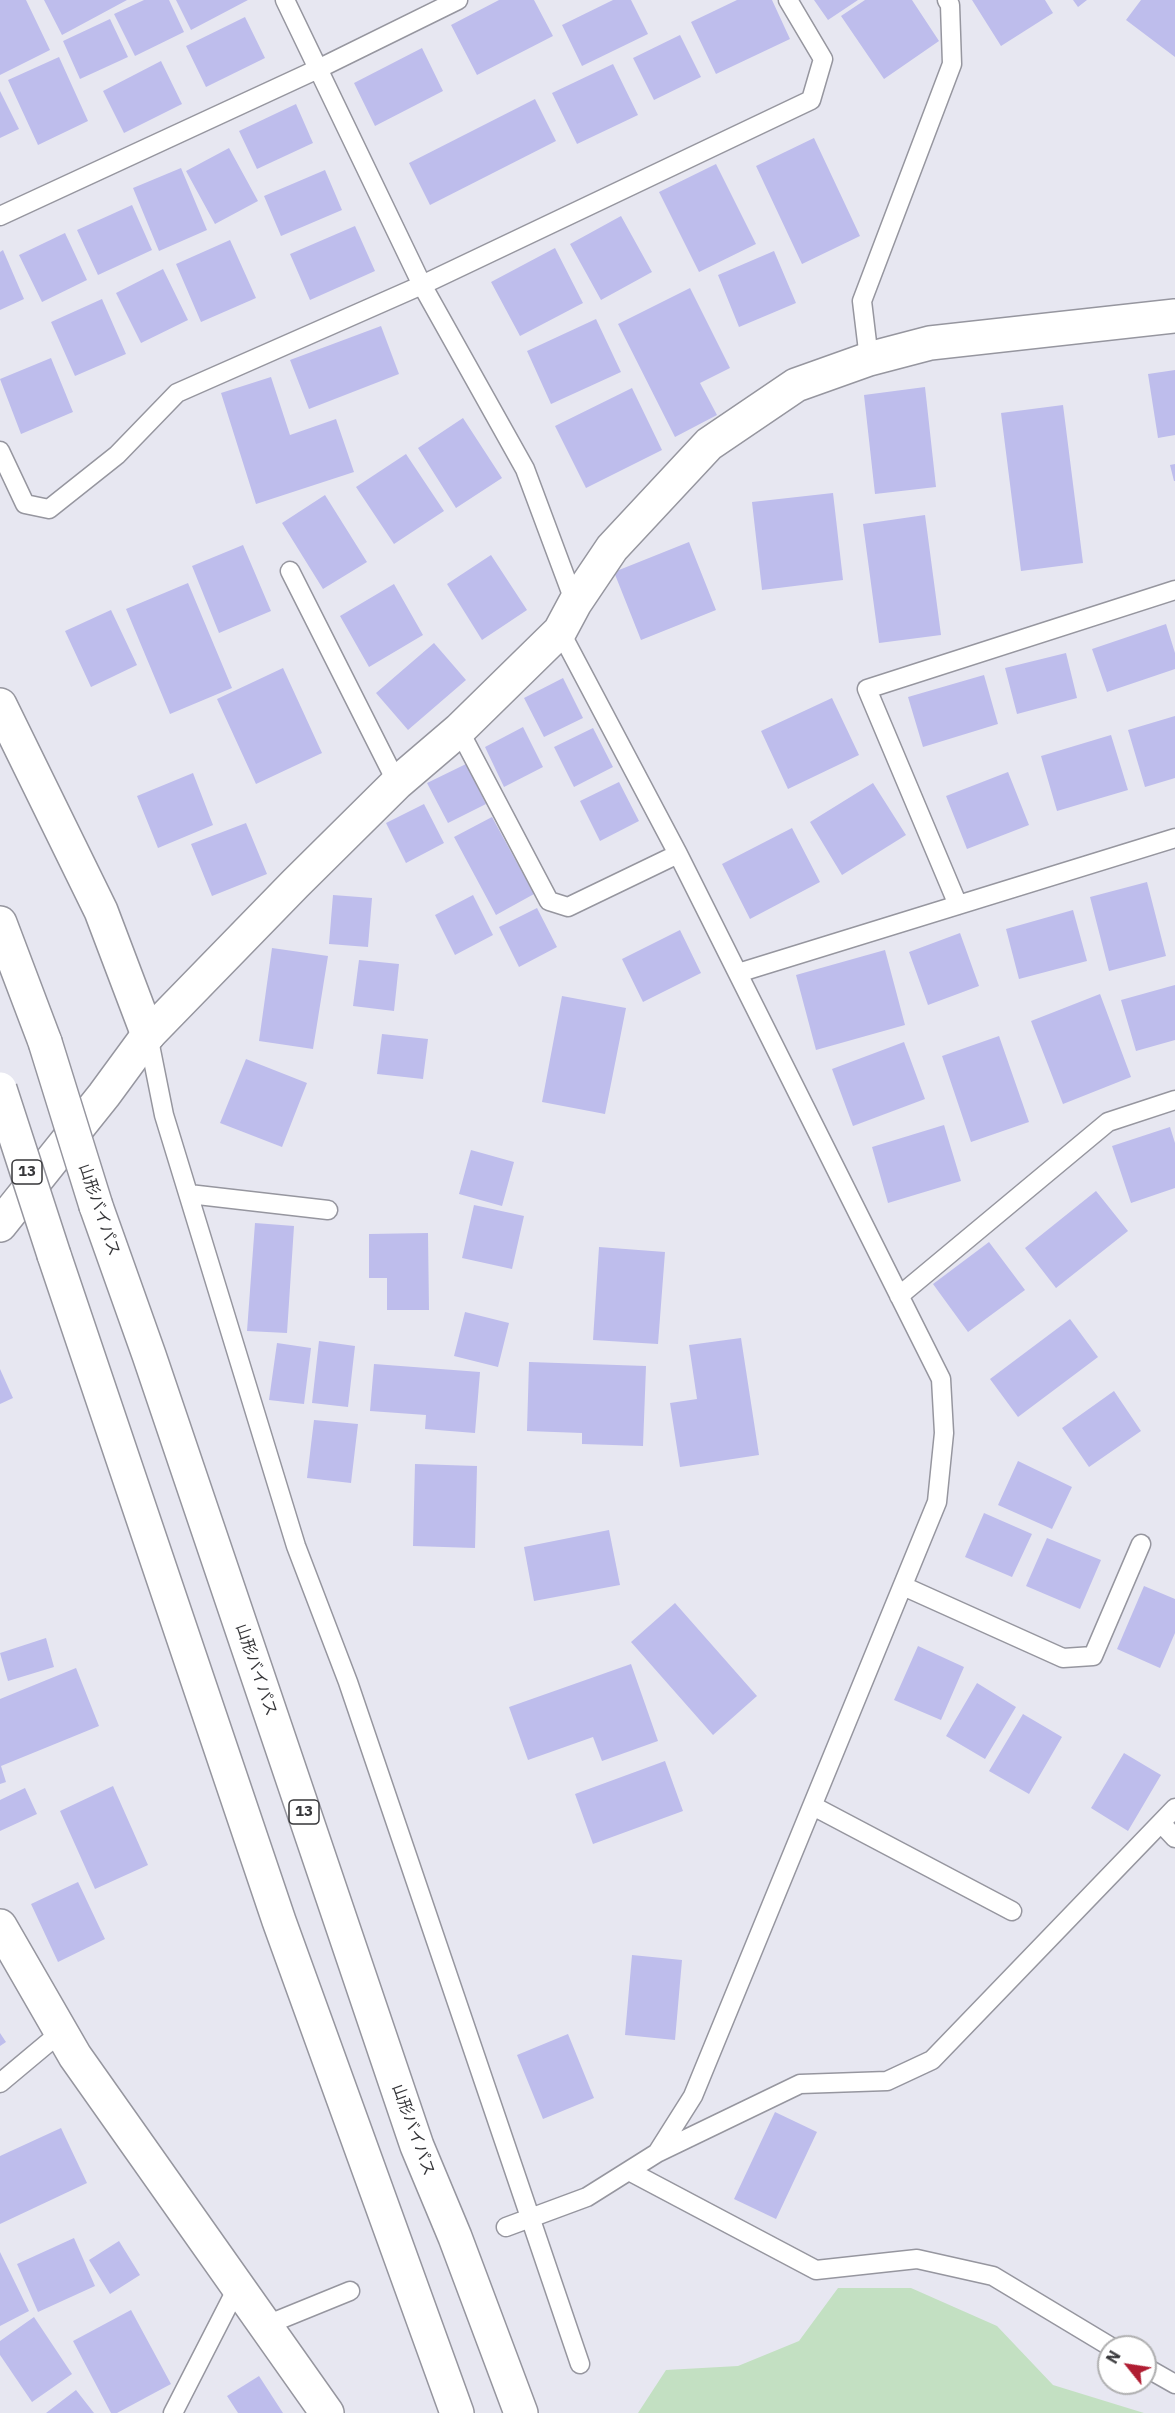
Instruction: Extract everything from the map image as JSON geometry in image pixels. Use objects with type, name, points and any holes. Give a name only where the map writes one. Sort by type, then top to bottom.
[{"type":"main road","points":[[0,1225],[104,1095],[148,1035],[295,884],[397,783],[459,730],[568,617],[612,548],[709,444],[796,385],[869,359],[930,343],[1175,316]]},
{"type":"main road","points":[[0,705],[101,911],[148,1035]]},
{"type":"main road","name":"山形バイパス","points":[[0,923],[45,1042],[96,1206],[153,1366],[417,2146],[455,2237],[521,2413]]},
{"type":"main road","name":"13","points":[[0,1089],[279,1921],[457,2413]]},
{"type":"main road","points":[[0,1926],[75,2056],[327,2413]]},
{"type":"lane","points":[[285,0],[320,68],[422,285],[525,469],[568,617],[678,854],[941,1379],[944,1433],[938,1502],[693,2096],[657,2153]]},
{"type":"lane","points":[[0,216],[320,68],[458,0]]},
{"type":"lane","points":[[0,451],[25,504],[49,509],[117,455],[177,393],[422,285],[811,100],[823,59],[788,0]]},
{"type":"lane","points":[[869,359],[862,301],[952,64],[950,5],[946,0]]},
{"type":"lane","points":[[290,571],[397,783]]},
{"type":"lane","points":[[958,905],[867,689],[1175,590]]},
{"type":"lane","points":[[459,730],[549,901],[568,907],[678,854]]},
{"type":"lane","points":[[738,973],[1175,838]]},
{"type":"lane","points":[[148,1035],[164,1115],[296,1546],[348,1682],[580,2364]]},
{"type":"lane","points":[[899,1296],[1108,1122],[1175,1100]]},
{"type":"lane","points":[[189,1194],[328,1210]]},
{"type":"lane","points":[[903,1586],[1063,1658],[1094,1656],[1141,1544]]},
{"type":"lane","points":[[813,1806],[1012,1911]]},
{"type":"lane","points":[[506,2227],[587,2197],[657,2153],[800,2084],[887,2081],[932,2060],[1175,1808]]},
{"type":"lane","points":[[1161,1822],[1175,1838]]},
{"type":"lane","points":[[0,2083],[61,2032]]},
{"type":"lane","points":[[629,2170],[816,2270],[917,2259],[993,2276],[1097,2339]]},
{"type":"lane","points":[[173,2413],[237,2288]]},
{"type":"lane","points":[[264,2326],[350,2291]]},
{"type":"lane","points":[[1157,2374],[1175,2384]]},
{"type":"green space","points":[[838,2288],[911,2288],[997,2326],[1053,2385],[1144,2413],[638,2413],[666,2370],[738,2366],[799,2341]]},
{"type":"building","points":[[0,0],[26,0],[50,50],[0,75]]},
{"type":"building","points":[[44,0],[127,0],[62,35]]},
{"type":"building","points":[[144,0],[169,0],[184,32],[135,56],[114,14]]},
{"type":"building","points":[[176,0],[248,0],[191,30]]},
{"type":"building","points":[[499,0],[534,0],[553,36],[477,75],[451,25]]},
{"type":"building","points":[[613,0],[631,0],[648,34],[582,66],[562,25]]},
{"type":"building","points":[[737,0],[772,0],[790,39],[716,74],[691,22]]},
{"type":"building","points":[[814,0],[858,0],[828,20]]},
{"type":"building","points":[[865,0],[912,0],[939,41],[884,79],[841,16]]},
{"type":"building","points":[[972,0],[1045,0],[1053,13],[1001,46]]},
{"type":"building","points":[[1073,0],[1087,0],[1078,7]]},
{"type":"building","points":[[1141,0],[1175,0],[1175,57],[1126,20]]},
{"type":"building","points":[[245,17],[265,58],[206,87],[186,46]]},
{"type":"building","points":[[110,19],[128,57],[80,79],[63,41]]},
{"type":"building","points":[[680,35],[701,77],[654,100],[633,58]]},
{"type":"building","points":[[422,48],[443,91],[375,126],[354,83]]},
{"type":"building","points":[[59,57],[88,121],[38,145],[8,80]]},
{"type":"building","points":[[161,61],[182,104],[124,133],[103,91]]},
{"type":"building","points":[[613,64],[638,115],[577,144],[552,93]]},
{"type":"building","points":[[0,91],[19,129],[0,138]]},
{"type":"building","points":[[535,99],[556,141],[430,205],[409,163]]},
{"type":"building","points":[[296,104],[313,143],[257,169],[239,131]]},
{"type":"building","points":[[814,138],[860,236],[802,264],[756,166]]},
{"type":"building","points":[[229,148],[258,201],[215,224],[186,171]]},
{"type":"building","points":[[716,164],[756,244],[699,272],[659,192]]},
{"type":"building","points":[[181,168],[207,230],[159,251],[133,188]]},
{"type":"building","points":[[325,170],[342,210],[281,236],[264,196]]},
{"type":"building","points":[[132,205],[152,250],[98,275],[77,230]]},
{"type":"building","points":[[621,216],[652,272],[601,300],[570,244]]},
{"type":"building","points":[[355,226],[375,271],[310,300],[290,254]]},
{"type":"building","points":[[65,233],[87,280],[42,302],[19,255]]},
{"type":"building","points":[[230,240],[256,298],[201,322],[176,264]]},
{"type":"building","points":[[555,248],[583,303],[520,336],[491,282]]},
{"type":"building","points":[[3,250],[24,299],[0,310],[0,252]]},
{"type":"building","points":[[774,251],[796,303],[739,327],[718,275]]},
{"type":"building","points":[[163,269],[188,320],[141,343],[116,293]]},
{"type":"building","points":[[690,288],[730,368],[700,383],[717,415],[675,437],[618,324]]},
{"type":"building","points":[[102,299],[126,354],[75,376],[51,322]]},
{"type":"building","points":[[596,319],[621,372],[551,404],[527,351]]},
{"type":"building","points":[[381,326],[399,374],[309,409],[290,360]]},
{"type":"building","points":[[51,358],[73,412],[21,434],[0,379]]},
{"type":"building","points":[[1175,370],[1175,435],[1158,438],[1148,374]]},
{"type":"building","points":[[271,377],[290,435],[336,419],[354,472],[256,504],[221,393]]},
{"type":"building","points":[[925,387],[936,487],[875,494],[864,395]]},
{"type":"building","points":[[632,388],[662,450],[586,488],[555,426]]},
{"type":"building","points":[[1063,405],[1083,563],[1021,571],[1001,413]]},
{"type":"building","points":[[463,418],[502,478],[456,508],[418,448]]},
{"type":"building","points":[[406,454],[444,511],[394,544],[356,487]]},
{"type":"building","points":[[1175,464],[1175,481],[1174,481],[1170,465]]},
{"type":"building","points":[[833,493],[843,580],[762,590],[752,502]]},
{"type":"building","points":[[325,495],[367,562],[323,589],[282,523]]},
{"type":"building","points":[[925,515],[941,635],[879,643],[863,524]]},
{"type":"building","points":[[689,542],[716,610],[641,640],[614,572]]},
{"type":"building","points":[[243,545],[271,611],[219,633],[192,566]]},
{"type":"building","points":[[491,555],[527,610],[482,640],[447,584]]},
{"type":"building","points":[[188,583],[232,688],[170,714],[126,609]]},
{"type":"building","points":[[394,584],[423,635],[369,667],[340,616]]},
{"type":"building","points":[[111,610],[137,665],[91,687],[65,631]]},
{"type":"building","points":[[1166,624],[1175,653],[1175,669],[1107,692],[1092,649]]},
{"type":"building","points":[[434,643],[466,680],[408,730],[376,693]]},
{"type":"building","points":[[1066,653],[1077,698],[1017,714],[1005,668]]},
{"type":"building","points":[[283,668],[322,753],[256,784],[217,699]]},
{"type":"building","points":[[984,675],[998,724],[923,747],[908,697]]},
{"type":"building","points":[[563,678],[583,718],[544,737],[524,698]]},
{"type":"building","points":[[832,698],[859,755],[788,789],[761,731]]},
{"type":"building","points":[[1175,716],[1175,778],[1145,787],[1128,730]]},
{"type":"building","points":[[523,727],[543,767],[504,787],[485,747]]},
{"type":"building","points":[[593,728],[613,767],[574,787],[554,747]]},
{"type":"building","points":[[1111,735],[1128,790],[1057,811],[1041,756]]},
{"type":"building","points":[[466,764],[486,804],[448,823],[427,783]]},
{"type":"building","points":[[1008,772],[1029,825],[967,849],[946,796]]},
{"type":"building","points":[[193,773],[213,825],[158,848],[137,796]]},
{"type":"building","points":[[619,782],[639,821],[600,841],[580,801]]},
{"type":"building","points":[[873,783],[906,835],[842,875],[810,822]]},
{"type":"building","points":[[424,804],[444,843],[406,863],[386,823]]},
{"type":"building","points":[[492,817],[534,894],[496,915],[454,837]]},
{"type":"building","points":[[246,823],[267,874],[212,896],[191,844]]},
{"type":"building","points":[[792,828],[820,882],[750,919],[722,864]]},
{"type":"building","points":[[1147,882],[1166,956],[1109,971],[1090,897]]},
{"type":"building","points":[[333,895],[372,898],[368,947],[329,944]]},
{"type":"building","points":[[473,895],[493,935],[455,955],[435,915]]},
{"type":"building","points":[[537,908],[557,947],[519,967],[499,927]]},
{"type":"building","points":[[1073,910],[1087,961],[1019,979],[1006,929]]},
{"type":"building","points":[[680,930],[701,973],[643,1002],[622,959]]},
{"type":"building","points":[[960,933],[979,986],[928,1005],[909,952]]},
{"type":"building","points":[[272,948],[328,956],[313,1049],[259,1041]]},
{"type":"building","points":[[885,950],[905,1025],[816,1050],[796,975]]},
{"type":"building","points":[[359,960],[399,964],[394,1011],[353,1006]]},
{"type":"building","points":[[1175,985],[1175,1040],[1136,1051],[1121,1000]]},
{"type":"building","points":[[1100,994],[1131,1077],[1063,1104],[1031,1021]]},
{"type":"building","points":[[562,996],[626,1008],[605,1114],[542,1102]]},
{"type":"building","points":[[382,1034],[428,1039],[423,1079],[377,1074]]},
{"type":"building","points":[[999,1036],[1029,1122],[971,1142],[942,1056]]},
{"type":"building","points":[[904,1042],[925,1099],[853,1126],[832,1069]]},
{"type":"building","points":[[246,1059],[307,1083],[282,1147],[220,1123]]},
{"type":"building","points":[[944,1125],[961,1181],[888,1203],[872,1147]]},
{"type":"building","points":[[1170,1127],[1175,1143],[1175,1188],[1131,1203],[1112,1146]]},
{"type":"building","points":[[471,1150],[514,1162],[502,1206],[459,1194]]},
{"type":"building","points":[[1096,1191],[1128,1231],[1056,1288],[1025,1248]]},
{"type":"building","points":[[474,1205],[524,1216],[512,1269],[462,1258]]},
{"type":"building","points":[[255,1223],[294,1226],[287,1333],[247,1331]]},
{"type":"building","points":[[428,1233],[429,1310],[387,1310],[387,1278],[369,1278],[369,1234]]},
{"type":"building","points":[[989,1242],[1025,1290],[968,1332],[933,1284]]},
{"type":"building","points":[[599,1247],[665,1252],[658,1344],[593,1340]]},
{"type":"building","points":[[465,1312],[509,1323],[498,1367],[454,1356]]},
{"type":"building","points":[[1070,1319],[1098,1357],[1018,1417],[990,1379]]},
{"type":"building","points":[[741,1338],[759,1455],[680,1467],[670,1403],[697,1399],[689,1345]]},
{"type":"building","points":[[319,1341],[355,1346],[348,1407],[312,1403]]},
{"type":"building","points":[[277,1343],[311,1348],[304,1404],[269,1400]]},
{"type":"building","points":[[529,1362],[646,1366],[643,1446],[582,1444],[582,1433],[527,1431]]},
{"type":"building","points":[[374,1364],[480,1372],[475,1433],[425,1429],[426,1415],[370,1411]]},
{"type":"building","points":[[0,1369],[13,1398],[0,1404]]},
{"type":"building","points":[[1114,1391],[1141,1431],[1089,1467],[1062,1428]]},
{"type":"building","points":[[314,1420],[358,1424],[351,1483],[307,1478]]},
{"type":"building","points":[[1018,1461],[1072,1487],[1052,1529],[998,1505]]},
{"type":"building","points":[[415,1464],[477,1466],[475,1548],[413,1546]]},
{"type":"building","points":[[984,1513],[1032,1534],[1012,1577],[965,1557]]},
{"type":"building","points":[[609,1530],[620,1585],[534,1601],[524,1547]]},
{"type":"building","points":[[1047,1538],[1101,1560],[1080,1609],[1026,1586]]},
{"type":"building","points":[[1144,1586],[1175,1599],[1175,1633],[1160,1668],[1117,1649]]},
{"type":"building","points":[[675,1603],[757,1696],[713,1735],[631,1642]]},
{"type":"building","points":[[46,1638],[54,1667],[8,1681],[0,1653]]},
{"type":"building","points":[[918,1646],[964,1667],[941,1720],[894,1700]]},
{"type":"building","points":[[631,1664],[658,1741],[602,1761],[593,1737],[528,1760],[509,1707]]},
{"type":"building","points":[[76,1668],[99,1726],[1,1766],[6,1782],[0,1784],[0,1699]]},
{"type":"building","points":[[977,1683],[1016,1707],[985,1759],[946,1736]]},
{"type":"building","points":[[1023,1714],[1062,1737],[1029,1794],[989,1771]]},
{"type":"building","points":[[1124,1753],[1161,1775],[1128,1831],[1091,1808]]},
{"type":"building","points":[[665,1761],[683,1811],[593,1844],[575,1794]]},
{"type":"building","points":[[113,1786],[148,1865],[95,1889],[60,1811]]},
{"type":"building","points":[[25,1788],[37,1814],[0,1831],[0,1800]]},
{"type":"building","points":[[78,1882],[105,1939],[58,1962],[31,1904]]},
{"type":"building","points":[[632,1955],[682,1960],[675,2040],[625,2035]]},
{"type":"building","points":[[0,2033],[6,2042],[0,2046]]},
{"type":"building","points":[[568,2034],[594,2098],[543,2119],[517,2055]]},
{"type":"building","points":[[775,2112],[817,2132],[776,2219],[734,2199]]},
{"type":"building","points":[[61,2128],[87,2183],[0,2224],[0,2156]]},
{"type":"building","points":[[74,2238],[95,2286],[38,2312],[17,2264]]},
{"type":"building","points":[[119,2241],[140,2275],[110,2294],[89,2260]]},
{"type":"building","points":[[0,2252],[29,2311],[0,2326]]},
{"type":"building","points":[[131,2310],[171,2384],[117,2413],[111,2413],[73,2341]]},
{"type":"building","points":[[34,2317],[72,2374],[32,2402],[0,2355],[0,2341]]},
{"type":"building","points":[[259,2376],[283,2413],[238,2413],[227,2396]]},
{"type":"building","points":[[76,2390],[94,2413],[46,2413]]}]
